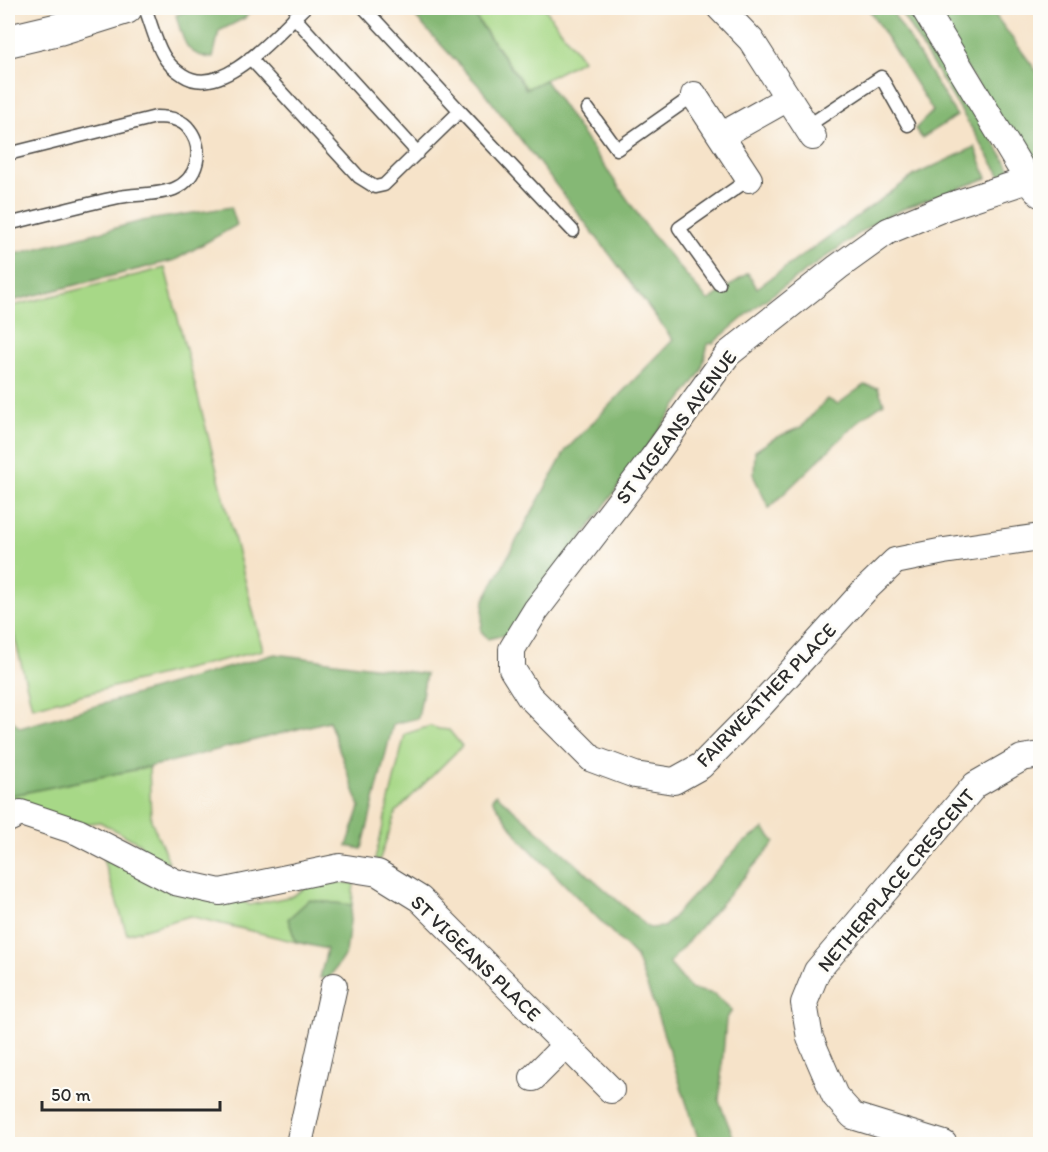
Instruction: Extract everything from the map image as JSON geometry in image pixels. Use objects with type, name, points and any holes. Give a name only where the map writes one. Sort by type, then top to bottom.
[{"type":"street","points":[[8,41],[58,29],[126,8]]},
{"type":"street","points":[[720,8],[751,40],[810,132]]},
{"type":"street","points":[[924,8],[1034,187]]},
{"type":"street","points":[[694,95],[749,179]]},
{"type":"street","points":[[722,135],[788,98]]},
{"type":"street","name":"ST VIGEANS AVENUE","points":[[512,669],[512,648],[536,610],[652,459],[728,354],[838,267],[888,231],[946,207],[1034,187]]},
{"type":"street","name":"FAIRWEATHER PLACE","points":[[512,669],[529,696],[592,759],[635,775],[674,781],[701,766],[758,708],[864,591],[895,561],[944,551],[1041,537]]},
{"type":"street","name":"NETHERPLACE CRESCENT","points":[[944,1144],[853,1116],[835,1096],[814,1048],[804,1003],[817,971],[975,786],[1022,758],[1041,755]]},
{"type":"street","name":"ST VIGEANS PLACE","points":[[8,819],[21,813],[78,832],[175,882],[220,892],[340,867],[378,873],[420,899],[611,1090]]},
{"type":"street","points":[[299,1144],[334,986]]},
{"type":"street","points":[[533,1078],[566,1045]]},
{"type":"lane","points":[[145,8],[163,56],[173,68],[188,78],[204,81],[225,77],[250,58],[304,8]]},
{"type":"lane","points":[[364,8],[573,231]]},
{"type":"lane","points":[[294,17],[418,153]]},
{"type":"lane","points":[[250,58],[359,177],[375,187],[384,185],[460,111]]},
{"type":"lane","points":[[810,132],[881,77],[908,125]]},
{"type":"lane","points":[[588,109],[617,149],[694,95]]},
{"type":"lane","points":[[8,154],[156,117],[167,117],[185,123],[197,138],[199,154],[192,177],[173,189],[120,197],[8,224]]},
{"type":"lane","points":[[719,284],[679,228],[749,179]]},
{"type":"green space","points":[[193,8],[254,8],[245,18],[219,31],[213,58],[196,54],[190,50],[183,39],[176,15]]},
{"type":"green space","points":[[407,8],[469,8],[526,89],[545,80],[650,232],[708,301],[748,273],[757,288],[915,175],[975,147],[987,178],[905,208],[874,223],[762,302],[713,343],[708,344],[701,372],[513,633],[488,639],[481,631],[484,600],[566,450],[673,340],[480,87]]},
{"type":"green space","points":[[548,8],[546,10],[583,60],[527,89],[470,9]]},
{"type":"green space","points":[[868,8],[890,8],[957,116],[922,138],[915,129],[933,111]]},
{"type":"green space","points":[[898,8],[917,8],[1011,171],[1002,178]]},
{"type":"green space","points":[[930,8],[990,8],[1040,76],[1040,188]]},
{"type":"green space","points":[[231,207],[237,225],[175,260],[8,302],[8,256],[142,221]]},
{"type":"green space","points":[[165,268],[263,650],[32,707],[8,611],[8,307]]},
{"type":"green space","points":[[864,385],[878,388],[884,403],[862,418],[769,508],[754,477],[755,451],[775,438],[801,427],[827,399],[838,404]]},
{"type":"green space","points":[[275,654],[426,674],[418,718],[393,724],[362,849],[347,846],[360,807],[329,721],[162,764],[8,796],[8,716],[20,728]]},
{"type":"green space","points":[[430,726],[449,730],[462,746],[396,812],[379,861],[375,859],[405,734]]},
{"type":"green space","points":[[149,767],[151,820],[169,862],[153,860],[139,843],[100,822],[81,824],[8,808],[8,796]]},
{"type":"green space","points":[[496,794],[649,928],[664,927],[740,845],[764,829],[775,842],[669,963],[691,989],[714,994],[732,1010],[726,1020],[719,1101],[736,1144],[700,1144],[636,957],[520,839],[492,799]]},
{"type":"green space","points":[[103,859],[232,896],[250,905],[293,896],[316,881],[354,883],[352,905],[309,900],[288,919],[296,942],[190,916],[127,934]]},
{"type":"green space","points":[[309,900],[352,905],[346,953],[329,978],[320,978],[327,949],[296,942],[288,919]]}]
